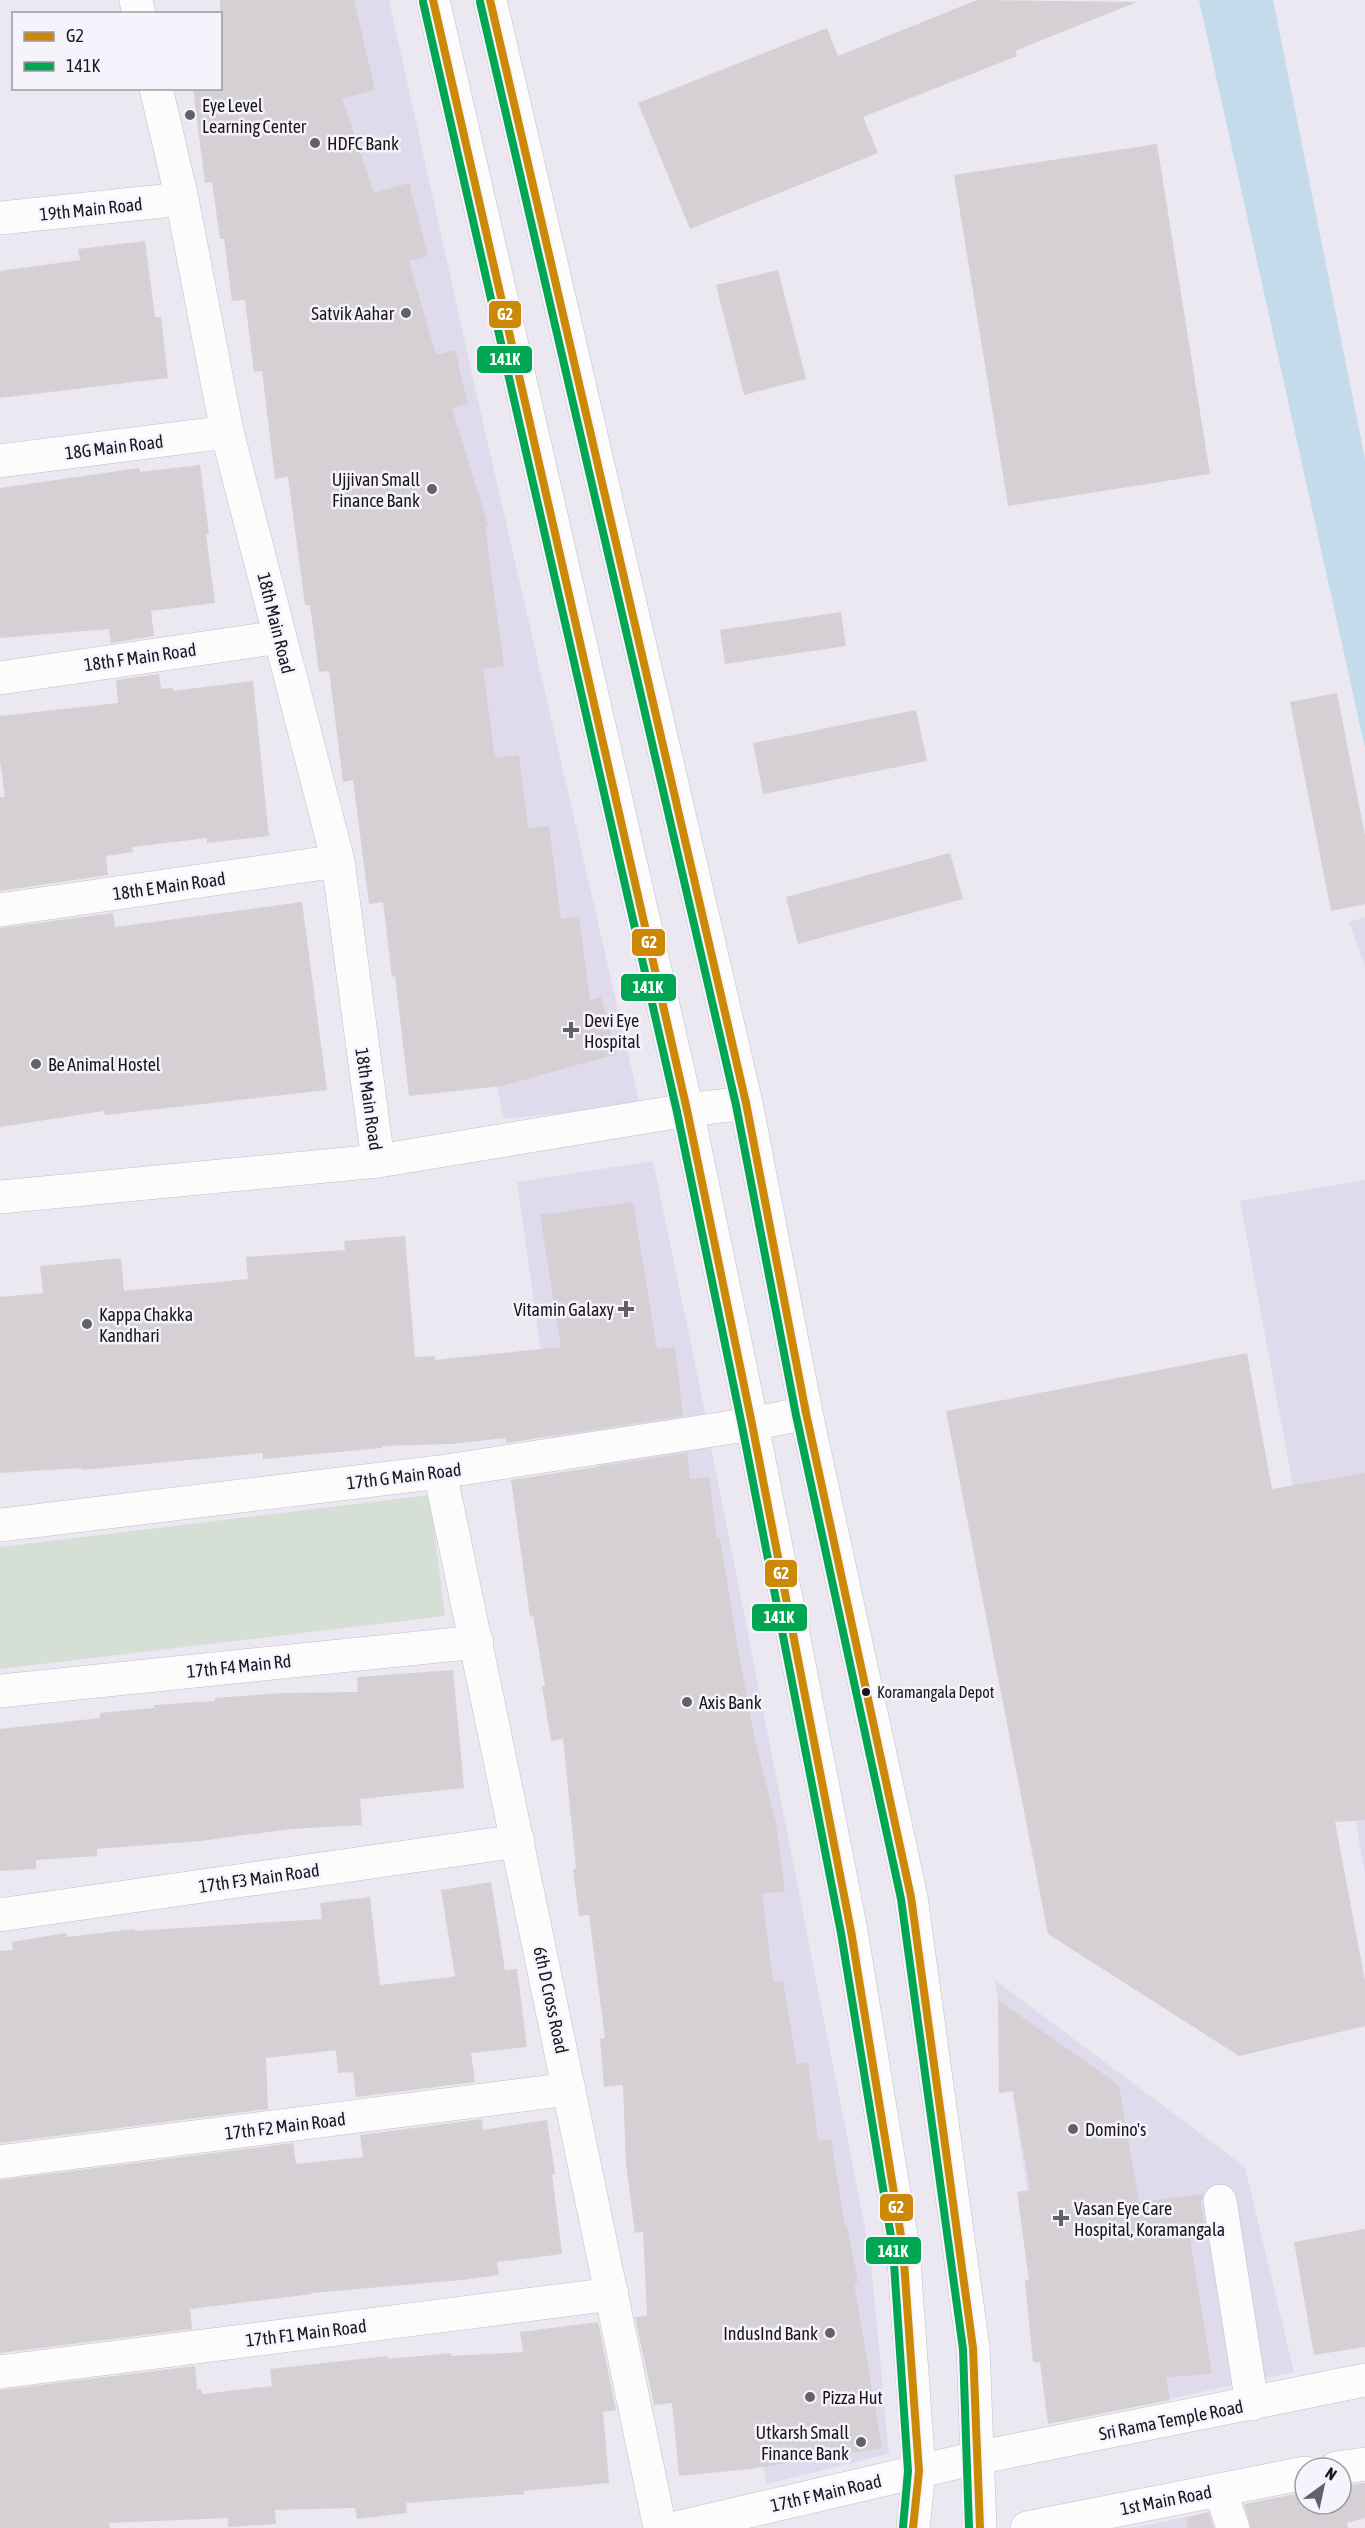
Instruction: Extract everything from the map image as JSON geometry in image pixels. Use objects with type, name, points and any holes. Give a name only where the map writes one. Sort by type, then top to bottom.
[{"type":"street","points":[[433,0],[687,1110],[752,1424],[851,1931],[903,2248],[919,2471],[913,2528]]},
{"type":"street","points":[[490,0],[746,1103],[806,1413],[911,1897],[973,2348],[980,2528]]},
{"type":"street","name":"18th Main Road","points":[[156,90],[182,199],[227,432],[338,861],[378,1161]]},
{"type":"street","name":"19th Main Road","points":[[0,218],[182,199]]},
{"type":"street","name":"18G Main Road","points":[[0,461],[227,432]]},
{"type":"street","name":"18th F Main Road","points":[[0,678],[280,637]]},
{"type":"street","name":"18th E Main Road","points":[[0,910],[338,861]]},
{"type":"street","name":"18th Main Road","points":[[0,1197],[378,1161],[687,1110],[746,1103]]},
{"type":"street","name":"17th G Main Road","points":[[0,1525],[440,1472],[752,1424],[806,1413]]},
{"type":"street","name":"6th D Cross Road","points":[[440,1472],[519,1841],[660,2528]]},
{"type":"street","name":"17th F4 Main Rd","points":[[0,1691],[477,1642]]},
{"type":"street","name":"17th F3 Main Road","points":[[0,1915],[519,1841]]},
{"type":"street","name":"17th F2 Main Road","points":[[0,2162],[569,2089]]},
{"type":"street","points":[[1220,2201],[1252,2404]]},
{"type":"street","name":"17th F1 Main Road","points":[[0,2372],[612,2294]]},
{"type":"street","name":"Sri Rama Temple Road","points":[[976,2458],[1365,2380]]},
{"type":"street","name":"17th F Main Road","points":[[676,2528],[976,2458]]},
{"type":"street","name":"1st Main Road","points":[[1027,2528],[1293,2475]]},
{"type":"street","points":[[1220,2490],[1233,2528]]},
{"type":"shaded area","points":[[256,0],[389,0],[474,383],[640,1105],[504,1119],[379,566]]},
{"type":"shaded area","points":[[1365,917],[1365,967],[1349,922]]},
{"type":"shaded area","points":[[653,1161],[709,1431],[555,1451],[517,1182]]},
{"type":"shaded area","points":[[1365,1180],[1365,1873],[1240,1201]]},
{"type":"shaded area","points":[[710,1441],[870,2253],[889,2454],[766,2484],[597,1460]]},
{"type":"shaded area","points":[[430,1495],[445,1616],[0,1669],[0,1547]]},
{"type":"shaded area","points":[[995,1980],[1245,2167],[1294,2372],[1063,2422]]},
{"type":"shaded area","points":[[1249,2504],[1256,2528],[1133,2528]]},
{"type":"water","points":[[1199,0],[1273,0],[1365,459],[1365,748]]},
{"type":"building","points":[[220,0],[354,0],[375,90],[342,98],[374,193],[409,183],[428,256],[409,261],[436,355],[455,350],[468,404],[452,408],[488,525],[485,526],[504,666],[483,669],[495,758],[519,755],[528,828],[549,826],[561,919],[579,917],[590,1000],[601,997],[617,1054],[502,1086],[409,1096],[395,976],[392,977],[383,902],[369,904],[353,780],[343,782],[329,671],[319,672],[310,605],[305,605],[288,477],[275,479],[262,371],[254,372],[245,300],[232,301],[224,239],[220,239],[212,182],[205,183],[193,90],[222,90],[222,12],[220,12]]},
{"type":"building","points":[[977,0],[1137,2],[1015,51],[1017,56],[863,117],[878,153],[690,229],[638,103],[827,28],[838,56]]},
{"type":"building","points":[[1157,144],[1210,474],[1008,506],[954,175]]},
{"type":"building","points":[[145,241],[155,317],[161,317],[168,378],[0,398],[0,271],[80,260],[78,249]]},
{"type":"building","points":[[778,270],[806,379],[744,395],[716,285]]},
{"type":"building","points":[[200,465],[215,603],[151,611],[154,636],[111,643],[109,629],[0,638],[0,488],[139,468],[140,472]]},
{"type":"building","points":[[841,612],[846,646],[725,664],[720,630]]},
{"type":"building","points":[[159,674],[161,689],[173,688],[173,691],[253,681],[269,836],[207,843],[207,838],[132,847],[133,852],[106,856],[108,875],[0,891],[0,797],[5,797],[0,761],[0,716],[118,703],[116,680]]},
{"type":"building","points":[[1337,693],[1365,836],[1365,904],[1331,911],[1290,702]]},
{"type":"building","points":[[916,710],[927,761],[763,794],[753,743]]},
{"type":"building","points":[[950,853],[963,899],[798,944],[786,897]]},
{"type":"building","points":[[302,902],[327,1090],[105,1115],[104,1111],[0,1127],[0,928],[113,913],[115,927]]},
{"type":"building","points":[[633,1202],[657,1349],[675,1347],[683,1416],[506,1443],[505,1438],[451,1444],[382,1446],[382,1448],[263,1459],[263,1453],[82,1470],[81,1468],[0,1473],[0,1297],[43,1293],[40,1266],[121,1258],[124,1291],[248,1279],[246,1257],[345,1250],[344,1241],[405,1236],[415,1357],[435,1356],[435,1360],[561,1347],[540,1215]]},
{"type":"building","points":[[1247,1353],[1272,1489],[1365,1473],[1365,1820],[1335,1822],[1365,1981],[1365,2026],[1239,2056],[1048,1934],[946,1411]]},
{"type":"building","points":[[687,1453],[690,1479],[709,1477],[717,1539],[720,1538],[755,1740],[776,1823],[785,1891],[762,1894],[773,1982],[783,1981],[797,2064],[808,2062],[818,2141],[831,2139],[845,2227],[847,2226],[858,2282],[854,2283],[882,2448],[750,2469],[679,2476],[672,2403],[654,2405],[635,2317],[647,2316],[643,2232],[635,2233],[626,2164],[623,2085],[604,2087],[600,2039],[605,2038],[589,1915],[579,1916],[563,1739],[551,1741],[542,1686],[545,1686],[533,1616],[530,1617],[511,1480]]},
{"type":"building","points":[[453,1670],[464,1788],[360,1799],[362,1825],[291,1829],[200,1841],[97,1849],[97,1856],[36,1860],[36,1869],[0,1871],[0,1729],[100,1718],[100,1713],[154,1708],[154,1705],[215,1701],[215,1698],[284,1693],[358,1692],[357,1677]]},
{"type":"building","points":[[491,1882],[505,1970],[517,1969],[527,2047],[471,2053],[475,2082],[356,2097],[353,2072],[338,2073],[336,2050],[266,2058],[268,2109],[0,2143],[0,1951],[13,1950],[12,1942],[66,1933],[67,1937],[135,1929],[135,1931],[322,1919],[320,1903],[370,1897],[380,1985],[451,1977],[455,1976],[441,1890]]},
{"type":"building","points":[[998,2000],[1119,2085],[1139,2202],[1203,2194],[1201,2204],[1207,2237],[1190,2239],[1212,2374],[1166,2377],[1170,2400],[1048,2424],[1040,2362],[1033,2362],[1025,2280],[1029,2280],[1017,2192],[1030,2190],[1013,2091],[999,2093]]},
{"type":"building","points":[[482,2119],[483,2130],[547,2120],[555,2174],[552,2175],[562,2254],[497,2262],[499,2275],[311,2293],[190,2309],[192,2329],[0,2353],[0,2180],[293,2143],[296,2164],[363,2157],[360,2135]]},
{"type":"building","points":[[1365,2229],[1365,2347],[1314,2355],[1294,2242]]},
{"type":"building","points":[[598,2322],[616,2410],[603,2412],[609,2483],[524,2491],[524,2494],[406,2503],[407,2513],[357,2519],[355,2508],[275,2510],[276,2524],[228,2527],[228,2518],[109,2523],[110,2528],[0,2528],[0,2390],[195,2366],[197,2389],[201,2389],[202,2394],[272,2386],[270,2369],[387,2356],[388,2359],[451,2353],[451,2356],[523,2352],[520,2332]]},
{"type":"building","points":[[1365,2483],[1365,2518],[1347,2523],[1348,2528],[1251,2528],[1245,2504],[1293,2494],[1293,2516],[1353,2516],[1353,2484]]},
{"type":"building","points":[[1208,2512],[1213,2528],[1188,2528],[1186,2518]]},
{"type":"transit line","name":"G2","points":[[433,0],[687,1110],[752,1424],[851,1931],[903,2248],[919,2471],[913,2528]]},
{"type":"transit line","name":"G2","points":[[490,0],[746,1103],[806,1413],[911,1897],[973,2348],[980,2528]]},
{"type":"transit line","name":"141K","points":[[423,2],[677,1112],[742,1426],[841,1933],[893,2249],[908,2471],[903,2527]]},
{"type":"transit line","name":"141K","points":[[480,2],[736,1105],[796,1415],[901,1899],[963,2349],[969,2528]]},
{"type":"place","name":"Eye Level Learning Center","points":[[190,115]]},
{"type":"place","name":"HDFC Bank","points":[[315,143]]},
{"type":"place","name":"Satvik Aahar","points":[[406,313]]},
{"type":"place","name":"Ujjivan Small Finance Bank","points":[[432,489]]},
{"type":"place","name":"Devi Eye Hospital","points":[[571,1030]]},
{"type":"place","name":"Be Animal Hostel","points":[[36,1064]]},
{"type":"place","name":"Vitamin Galaxy","points":[[626,1309]]},
{"type":"place","name":"Kappa Chakka Kandhari","points":[[87,1324]]},
{"type":"place","name":"Koramangala Depot","points":[[866,1692]]},
{"type":"place","name":"Axis Bank","points":[[687,1702]]},
{"type":"place","name":"Domino's","points":[[1073,2129]]},
{"type":"place","name":"Vasan Eye Care Hospital, Koramangala","points":[[1061,2218]]},
{"type":"place","name":"IndusInd Bank","points":[[830,2333]]},
{"type":"place","name":"Pizza Hut","points":[[810,2397]]},
{"type":"place","name":"Utkarsh Small Finance Bank","points":[[861,2442]]}]
